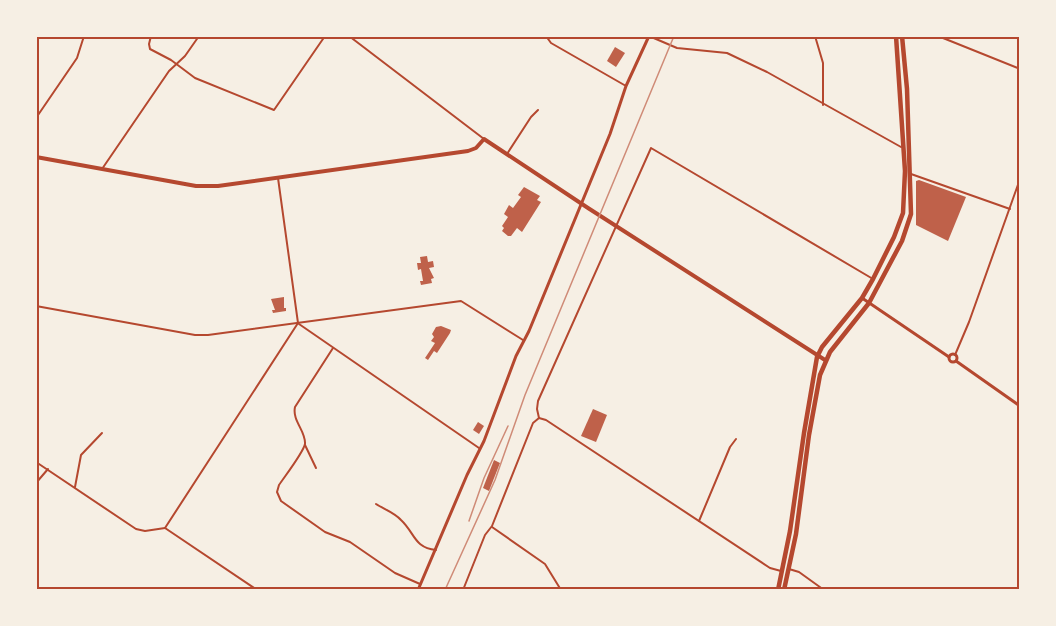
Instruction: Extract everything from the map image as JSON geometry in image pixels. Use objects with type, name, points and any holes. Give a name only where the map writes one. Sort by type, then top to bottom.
[{"type":"highway","points":[[778,590],[790,531],[818,357],[822,347],[862,298],[894,237],[903,213],[905,171],[896,36]]},
{"type":"highway","points":[[784,590],[796,534],[809,435],[825,360],[869,303],[907,228],[911,214],[911,174],[902,36]]},
{"type":"main road","points":[[36,157],[196,186],[218,186],[468,151],[476,148],[484,139],[825,360]]},
{"type":"street","points":[[36,118],[77,58],[84,36]]},
{"type":"street","points":[[151,36],[150,49],[195,78],[274,110],[325,36]]},
{"type":"street","points":[[102,169],[169,71],[185,56],[199,36]]},
{"type":"street","points":[[349,36],[484,139]]},
{"type":"street","points":[[546,36],[551,43],[626,86]]},
{"type":"street","points":[[418,590],[484,441],[523,340],[529,331],[610,134],[626,86],[649,36],[677,48],[727,53],[767,72],[902,147],[909,147]]},
{"type":"street","points":[[815,36],[823,63],[823,105]]},
{"type":"street","points":[[938,36],[1020,69]]},
{"type":"street","points":[[507,154],[538,110]]},
{"type":"street","points":[[539,418],[538,401],[651,148],[873,279]]},
{"type":"street","points":[[911,174],[1010,209]]},
{"type":"street","points":[[165,528],[298,323],[278,178]]},
{"type":"street","points":[[956,361],[955,355],[1020,179]]},
{"type":"street","points":[[862,298],[949,357],[951,362],[956,361],[1020,406]]},
{"type":"street","points":[[36,306],[195,335],[208,335],[461,301],[523,340]]},
{"type":"street","points":[[298,323],[479,448]]},
{"type":"street","points":[[316,468],[305,445],[294,412],[333,348]]},
{"type":"street","points":[[949,357],[955,355]]},
{"type":"street","points":[[539,418],[546,420],[770,568],[781,571]]},
{"type":"street","points":[[463,590],[485,535],[492,526],[533,423],[539,418]]},
{"type":"street","points":[[75,487],[81,455],[102,433]]},
{"type":"street","points":[[699,522],[730,447],[736,439]]},
{"type":"street","points":[[305,445],[278,488],[277,492],[281,501],[325,532],[350,542],[395,573],[420,584]]},
{"type":"street","points":[[36,462],[136,530],[165,528],[257,590]]},
{"type":"street","points":[[36,483],[48,469]]},
{"type":"street","points":[[376,504],[400,518],[420,546],[436,550]]},
{"type":"street","points":[[492,526],[545,564],[561,590]]},
{"type":"street","points":[[789,569],[799,572],[824,590]]},
{"type":"building","points":[[615,47],[625,53],[616,67],[607,61]]},
{"type":"building","points":[[919,180],[966,197],[948,241],[916,225],[916,181]]},
{"type":"building","points":[[524,187],[540,196],[537,200],[541,202],[522,232],[517,228],[511,236],[508,236],[502,231],[504,228],[502,226],[508,217],[504,214],[509,205],[513,208],[521,197],[518,195]]},
{"type":"building","points":[[427,256],[428,262],[433,261],[434,267],[429,268],[434,278],[431,279],[432,283],[421,285],[420,281],[423,281],[421,269],[418,270],[417,263],[421,263],[420,257]]},
{"type":"building","points":[[284,297],[286,311],[273,313],[272,310],[275,310],[271,299]]},
{"type":"building","points":[[441,326],[451,330],[450,333],[437,353],[434,351],[428,360],[425,358],[435,343],[431,341],[434,337],[432,334],[436,327]]},
{"type":"building","points":[[593,409],[607,415],[596,442],[581,436]]},
{"type":"building","points":[[478,422],[484,426],[479,434],[473,430]]},
{"type":"building","points":[[494,460],[500,463],[489,491],[483,488]]},
{"type":"railway","points":[[445,590],[495,480],[525,395],[674,36]]},
{"type":"railway","points":[[469,521],[484,478],[508,426]]}]
